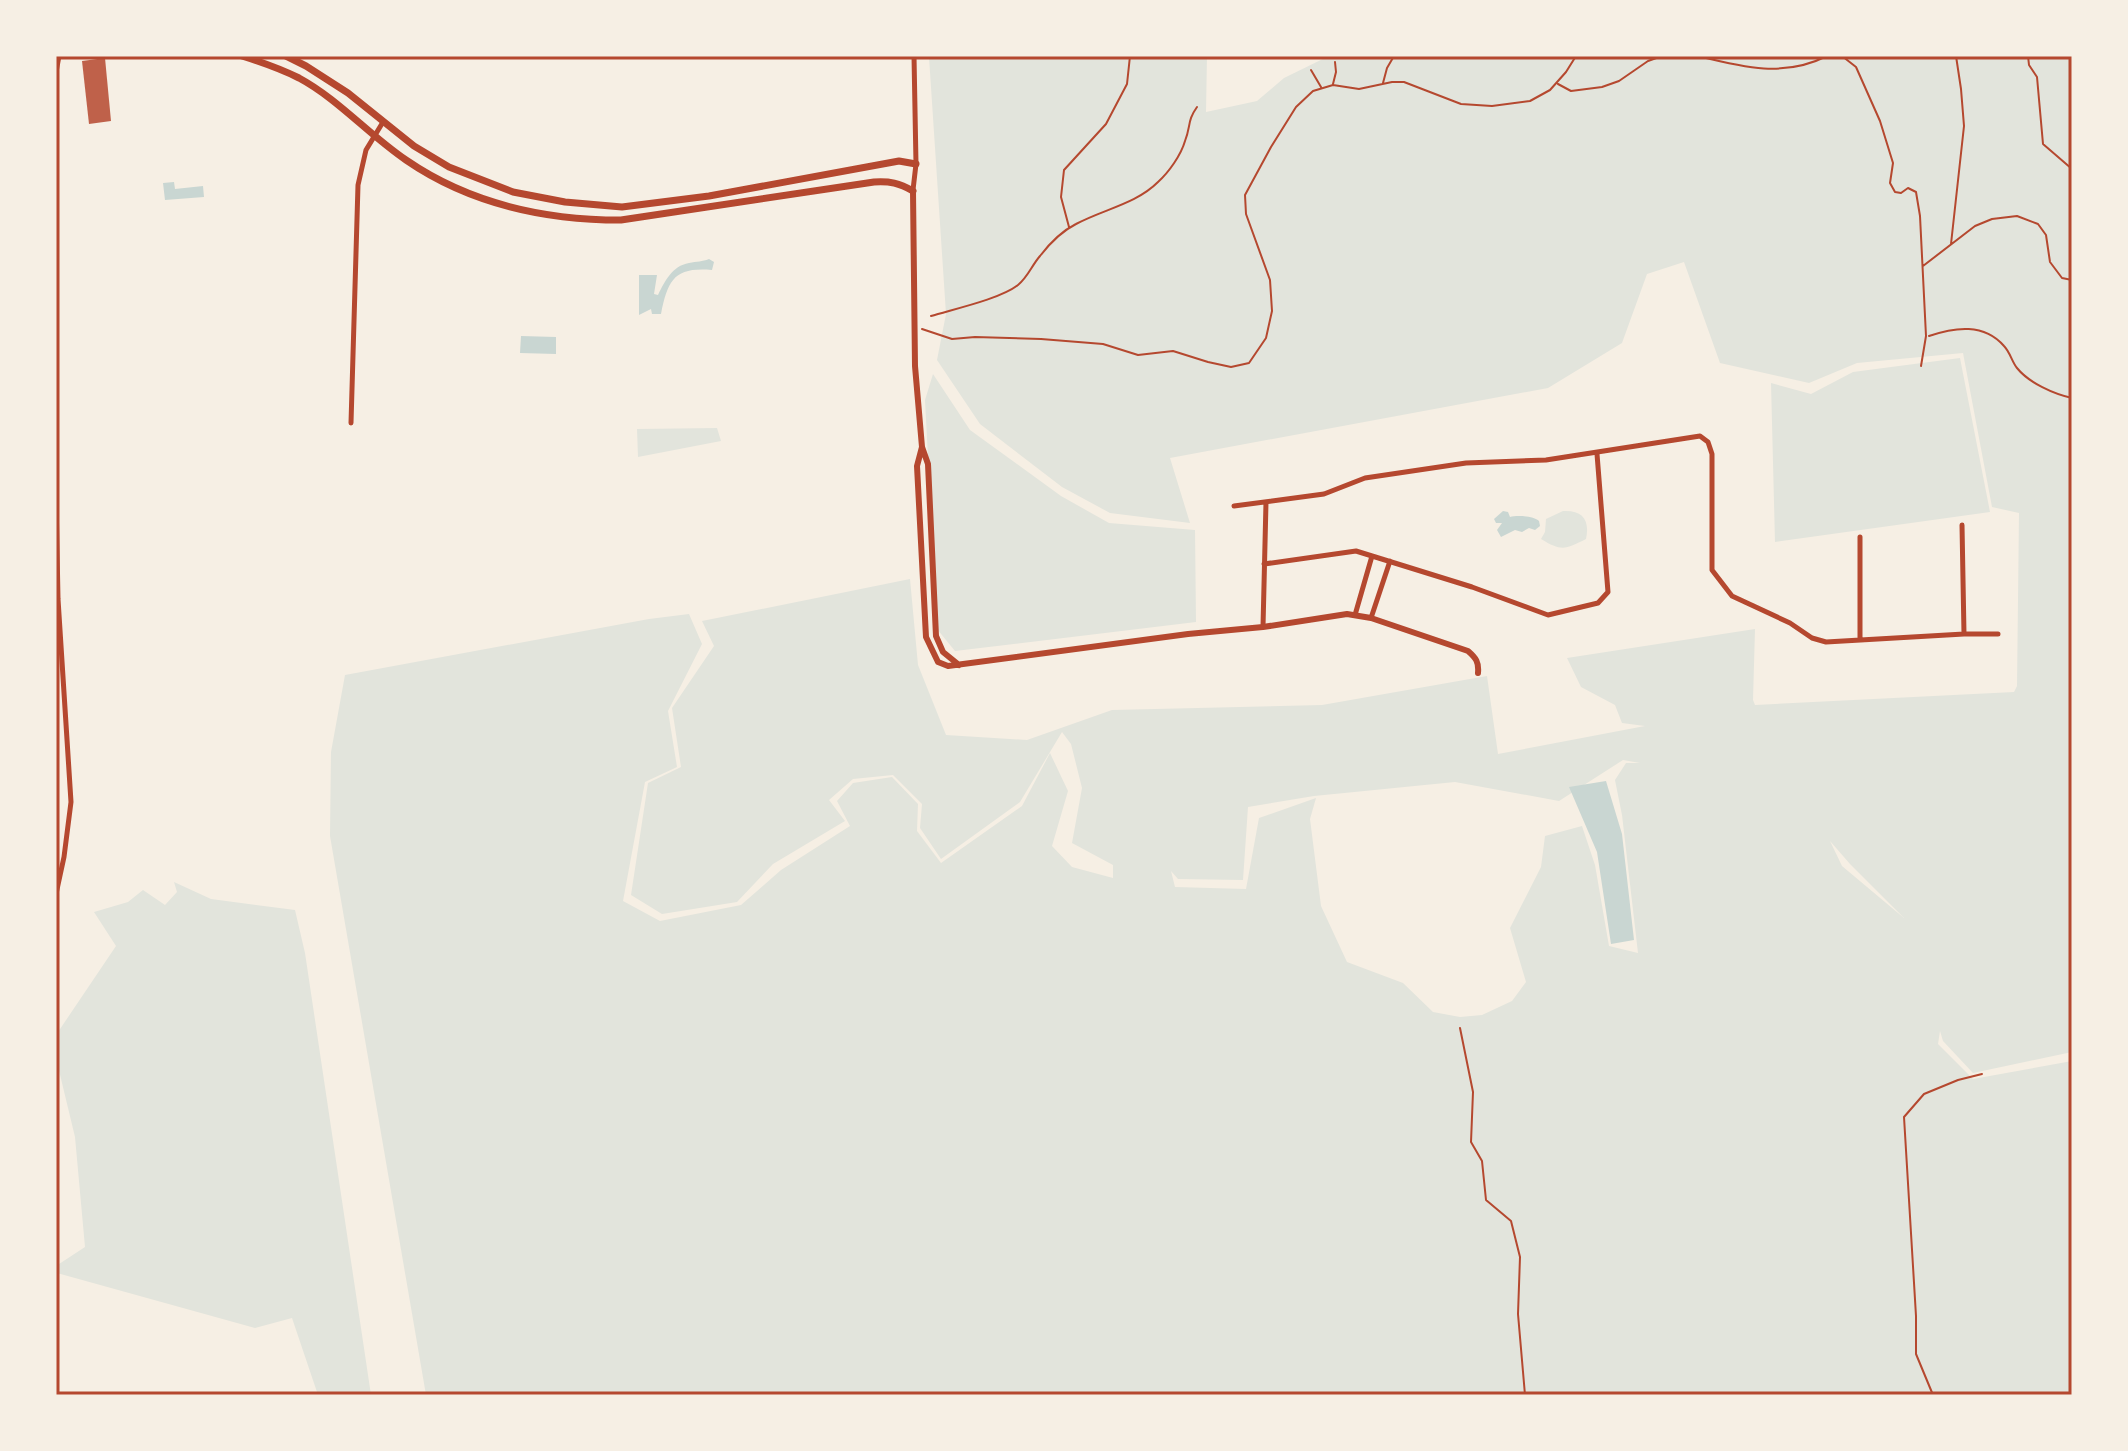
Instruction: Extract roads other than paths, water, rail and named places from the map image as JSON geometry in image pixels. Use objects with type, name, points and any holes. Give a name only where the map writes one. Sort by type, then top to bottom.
[{"type":"main road","points":[[242,56],[300,79],[405,159],[440,181],[493,203],[537,214],[586,220],[621,220],[890,181],[913,191]]},
{"type":"main road","points":[[286,56],[348,93],[414,146],[449,167],[513,192],[565,202],[622,207],[709,196],[899,161],[916,164]]},
{"type":"street","points":[[56,72],[59,56]]},
{"type":"street","points":[[914,56],[915,366],[922,447],[917,466],[926,637],[938,662],[948,666],[960,665],[1347,614],[1371,618],[1468,651],[1476,657],[1478,673]]},
{"type":"street","points":[[351,423],[358,185],[366,150],[384,121]]},
{"type":"street","points":[[1234,506],[1324,494],[1365,478],[1466,463],[1546,460],[1597,454],[1700,436],[1708,442],[1712,454],[1712,570],[1732,596],[1790,623],[1812,638],[1826,642],[1998,634]]},
{"type":"street","points":[[1264,564],[1356,551],[1472,587],[1548,615],[1598,603],[1608,592],[1597,454]]},
{"type":"street","points":[[56,497],[58,599],[71,802],[56,894]]},
{"type":"street","points":[[1263,627],[1266,502]]},
{"type":"street","points":[[1962,525],[1964,634]]},
{"type":"street","points":[[1860,537],[1860,640]]},
{"type":"street","points":[[1355,615],[1372,556]]},
{"type":"street","points":[[1371,618],[1390,561]]}]
